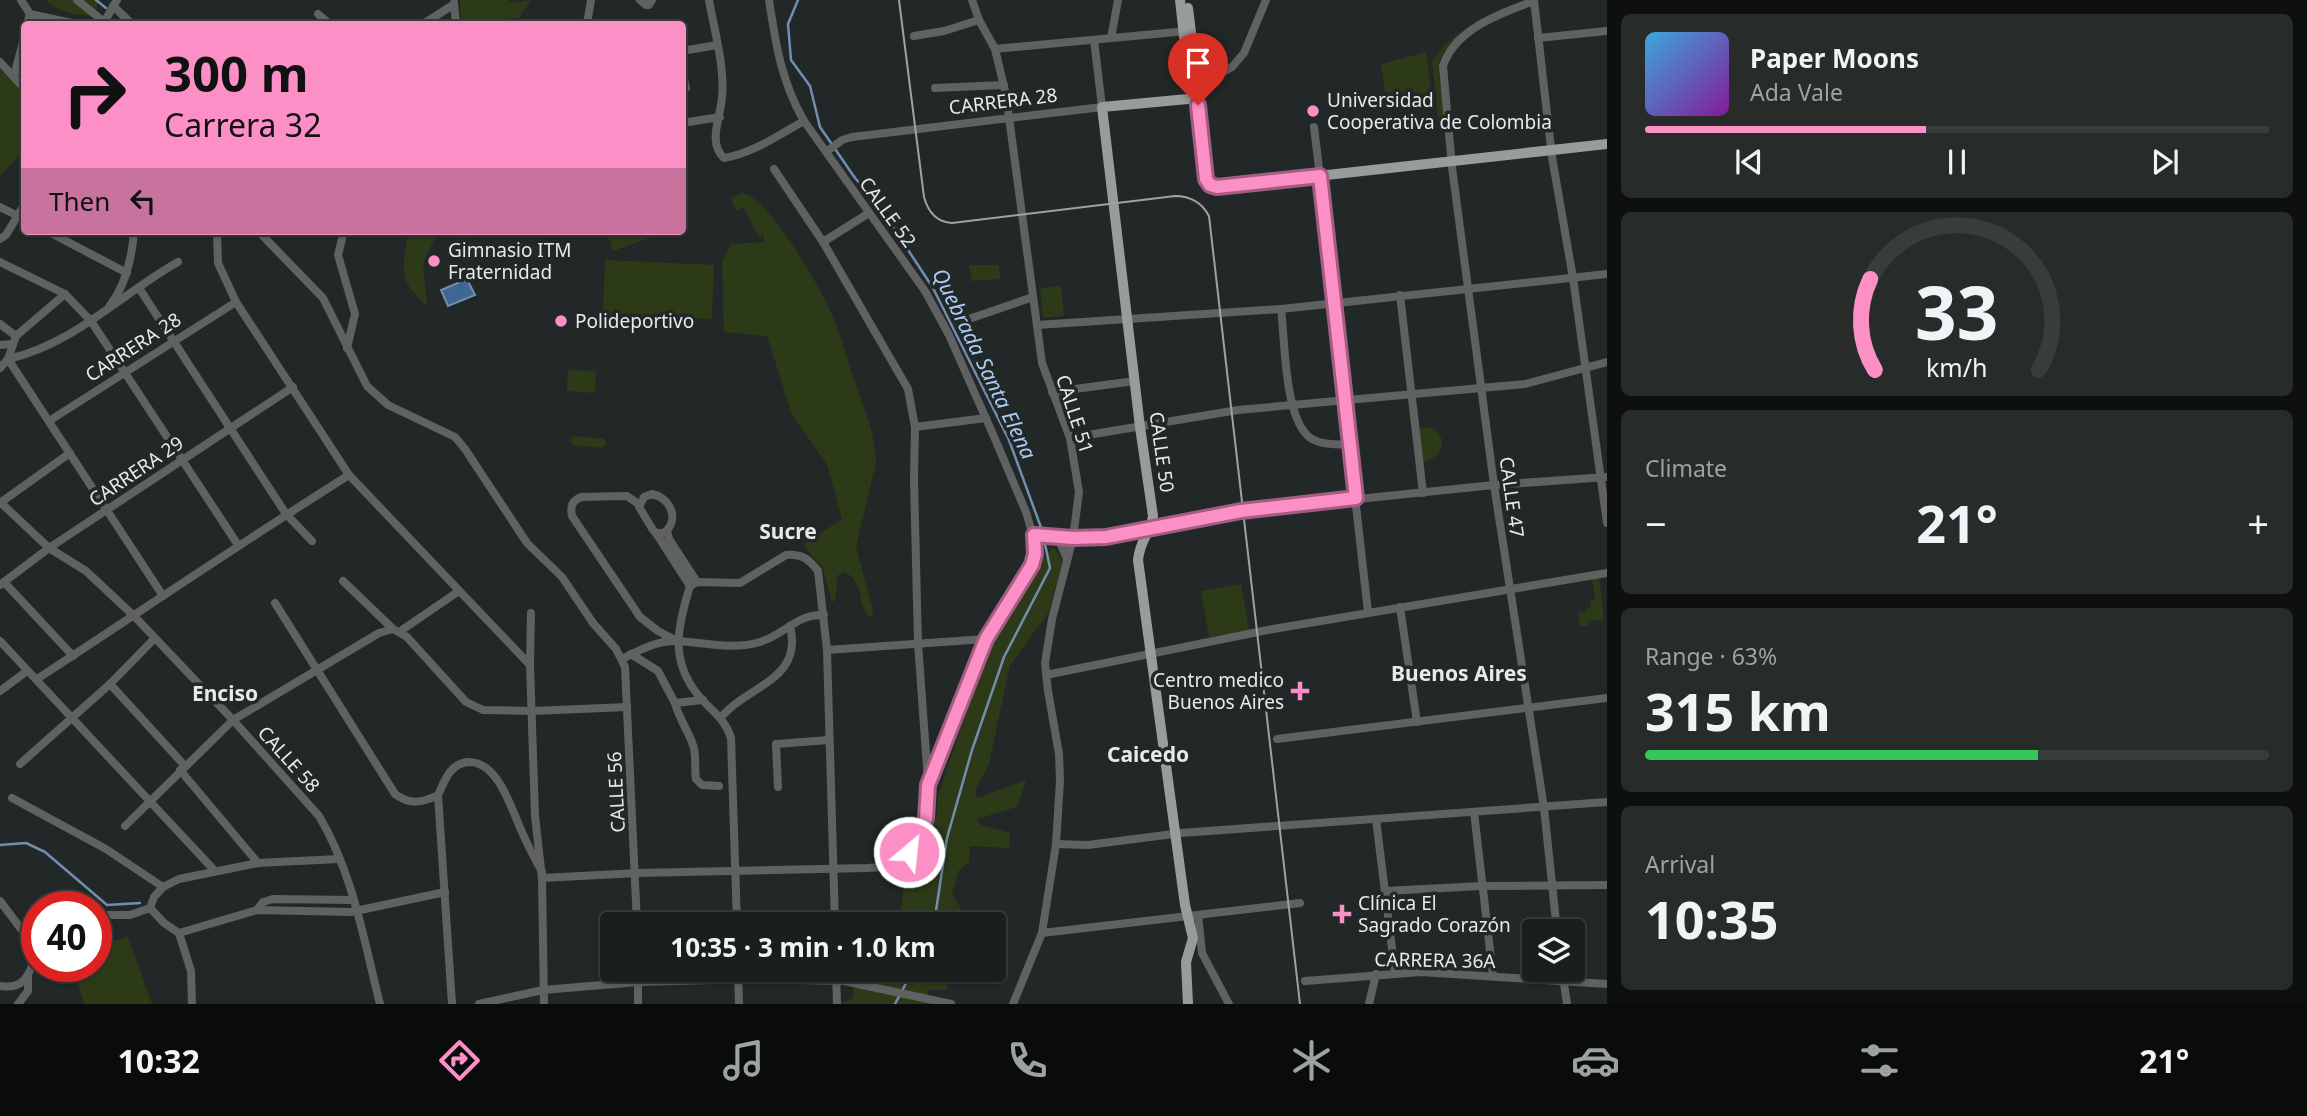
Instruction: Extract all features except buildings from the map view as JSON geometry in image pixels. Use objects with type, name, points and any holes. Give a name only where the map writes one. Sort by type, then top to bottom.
[{"type":"main road","points":[[1180,0],[1187,31],[1206,179],[1210,185],[1217,187],[1607,144]]},
{"type":"main road","points":[[1187,0],[1187,31]]},
{"type":"main road","name":"CARRERA 28","points":[[1102,107],[1195,94]]},
{"type":"main road","name":"CALLE 50","points":[[1102,107],[1153,516],[1140,545],[1138,560],[1176,834],[1193,915],[1193,938],[1186,962],[1188,1004]]},
{"type":"street","points":[[21,0],[30,14],[62,21]]},
{"type":"street","points":[[77,0],[101,21]]},
{"type":"street","points":[[588,21],[592,0]]},
{"type":"street","points":[[640,0],[649,5],[652,0]]},
{"type":"street","points":[[709,0],[718,45],[723,92],[715,141],[719,153],[724,158],[729,158],[804,121]]},
{"type":"street","name":"CALLE 52","points":[[769,0],[781,69],[791,97],[804,121],[828,151],[925,291],[948,335],[1037,535],[1032,565],[986,639],[928,785],[926,819],[918,838],[900,861],[883,867],[832,867]]},
{"type":"street","name":"CALLE 51","points":[[972,0],[979,20],[995,49],[1004,85],[1042,363],[1070,438],[1079,492],[1073,538],[1052,619],[1045,663],[1059,754],[1056,844],[1042,933],[1013,1004]]},
{"type":"street","points":[[1111,38],[1118,0]]},
{"type":"street","points":[[1195,94],[1210,79],[1232,67],[1244,53],[1266,0]]},
{"type":"street","points":[[1534,1],[1551,150],[1573,278],[1584,368],[1604,478],[1607,523]]},
{"type":"street","name":"CALLE 47","points":[[1534,1],[1500,13],[1476,28],[1449,52],[1443,66],[1451,161],[1494,485],[1544,807],[1555,919]]},
{"type":"street","points":[[427,21],[454,2]]},
{"type":"street","points":[[454,2],[456,21]]},
{"type":"street","points":[[104,21],[115,3],[129,21]]},
{"type":"street","points":[[318,13],[327,21]]},
{"type":"street","points":[[28,21],[30,14]]},
{"type":"street","points":[[914,36],[944,31],[979,20]]},
{"type":"street","points":[[995,49],[1187,31]]},
{"type":"street","points":[[1538,38],[1607,31]]},
{"type":"street","name":"CALLE 50","points":[[1094,40],[1102,107]]},
{"type":"street","points":[[686,50],[718,45]]},
{"type":"street","points":[[14,76],[21,49]]},
{"type":"street","points":[[0,62],[21,84]]},
{"type":"street","points":[[935,88],[1004,85]]},
{"type":"street","name":"CARRERA 28","points":[[828,151],[852,137],[1102,107]]},
{"type":"street","points":[[686,122],[720,117]]},
{"type":"street","points":[[1314,127],[1347,400],[1349,444],[1368,612]]},
{"type":"street","points":[[774,169],[823,242],[908,388],[915,427],[918,643],[928,785]]},
{"type":"street","points":[[0,207],[21,218]]},
{"type":"street","points":[[823,242],[869,213]]},
{"type":"street","points":[[0,239],[21,219]]},
{"type":"street","points":[[55,235],[127,273]]},
{"type":"street","points":[[94,318],[116,297],[127,273],[133,235]]},
{"type":"street","points":[[217,235],[218,263],[236,302],[349,475],[530,665]]},
{"type":"street","points":[[262,235],[323,298],[367,386],[388,405],[455,437],[527,543],[562,577],[593,623],[622,659],[649,645],[677,641],[747,646],[763,642],[813,614],[824,615]]},
{"type":"street","points":[[343,235],[338,255],[355,314],[347,348]]},
{"type":"street","points":[[0,262],[65,294],[94,318],[125,373],[238,545]]},
{"type":"street","points":[[8,359],[32,354],[94,318],[178,262]]},
{"type":"street","points":[[1037,325],[1281,309],[1607,274]]},
{"type":"street","points":[[139,288],[286,514],[312,541]]},
{"type":"street","points":[[0,345],[14,340],[65,294]]},
{"type":"street","points":[[1400,295],[1423,493]]},
{"type":"street","points":[[966,320],[1033,297]]},
{"type":"street","name":"CARRERA 28","points":[[49,421],[236,302]]},
{"type":"street","points":[[1281,309],[1291,405],[1296,421],[1311,439],[1349,444]]},
{"type":"street","points":[[0,324],[14,340]]},
{"type":"street","points":[[0,368],[8,359],[14,340]]},
{"type":"street","points":[[8,359],[163,596]]},
{"type":"street","points":[[1070,438],[1238,410],[1525,384],[1607,362]]},
{"type":"street","points":[[1052,392],[1135,381]]},
{"type":"street","name":"CARRERA 29","points":[[2,584],[49,548],[293,387]]},
{"type":"street","points":[[915,427],[986,418]]},
{"type":"street","points":[[0,503],[70,453]]},
{"type":"street","points":[[37,680],[135,617],[238,545],[349,475]]},
{"type":"street","points":[[1037,535],[1106,537],[1241,511],[1494,485],[1604,478]]},
{"type":"street","points":[[640,505],[644,498],[652,494],[664,499],[672,513],[671,525],[667,531],[656,533]]},
{"type":"street","points":[[677,641],[640,617],[572,516],[574,500],[581,497],[627,496],[640,505],[644,518],[694,584]]},
{"type":"street","name":"CALLE 58","points":[[0,503],[49,548],[86,570],[135,617],[319,816],[328,832],[358,911],[380,1004]]},
{"type":"street","points":[[667,531],[694,584],[680,623],[677,641],[680,660],[687,678],[703,700],[721,717],[731,738],[736,912]]},
{"type":"street","points":[[1056,536],[1067,561]]},
{"type":"street","points":[[694,584],[740,583],[786,555],[801,556],[811,562],[818,571],[827,650],[834,912]]},
{"type":"street","points":[[1046,675],[1273,629],[1607,573]]},
{"type":"street","points":[[343,581],[396,631],[407,637],[466,702],[475,707],[483,710],[533,711],[627,707]]},
{"type":"street","points":[[2,584],[73,656]]},
{"type":"street","points":[[125,826],[233,720],[379,633],[396,631],[459,592]]},
{"type":"street","points":[[275,603],[395,794],[403,801],[422,802],[438,796]]},
{"type":"street","points":[[1400,607],[1417,722]]},
{"type":"street","points":[[531,614],[535,816],[542,875],[544,1004]]},
{"type":"street","points":[[721,717],[780,673],[791,652],[793,637],[790,626]]},
{"type":"street","points":[[20,764],[110,684],[155,638]]},
{"type":"street","points":[[827,650],[986,639]]},
{"type":"street","points":[[0,641],[215,871]]},
{"type":"street","points":[[631,654],[658,671],[675,703],[678,717],[696,754],[696,779],[702,785],[719,786]]},
{"type":"street","name":"CALLE 56","points":[[622,659],[625,667],[637,912]]},
{"type":"street","points":[[0,691],[27,671]]},
{"type":"street","points":[[110,684],[183,768],[258,863]]},
{"type":"street","points":[[1277,739],[1528,710],[1607,698]]},
{"type":"street","points":[[675,703],[703,700]]},
{"type":"street","points":[[778,787],[776,744],[829,740]]},
{"type":"street","points":[[452,1004],[438,796],[446,776],[462,762],[474,762],[488,768],[503,788],[542,875]]},
{"type":"street","points":[[12,798],[106,849],[163,887]]},
{"type":"street","points":[[1056,844],[1107,844],[1176,834],[1607,802]]},
{"type":"street","points":[[1474,812],[1493,976]]},
{"type":"street","points":[[1376,819],[1395,973]]},
{"type":"street","points":[[150,908],[154,897],[163,887],[179,879],[258,863],[339,859]]},
{"type":"street","points":[[542,875],[832,867]]},
{"type":"street","points":[[1385,891],[1481,886],[1607,885]]},
{"type":"street","points":[[178,933],[257,909],[358,911],[445,892]]},
{"type":"street","points":[[257,909],[263,902],[273,899],[354,900]]},
{"type":"street","points":[[0,901],[21,930]]},
{"type":"street","points":[[1042,933],[1300,903]]},
{"type":"street","points":[[112,915],[130,915],[150,908]]},
{"type":"street","points":[[150,908],[178,933],[191,971],[192,1004]]},
{"type":"street","points":[[1193,915],[1202,953],[1229,1004]]},
{"type":"street","points":[[1191,946],[1202,953]]},
{"type":"street","name":"CARRERA 36A","points":[[1306,981],[1421,972],[1522,978]]},
{"type":"street","points":[[1369,1004],[1376,974]]},
{"type":"street","points":[[0,987],[12,987],[23,982]]},
{"type":"street","points":[[18,1004],[28,991],[28,982]]},
{"type":"street","points":[[479,1004],[544,990],[638,982],[638,1004]]},
{"type":"street","points":[[738,982],[739,1004]]},
{"type":"street","points":[[837,982],[838,1004]]},
{"type":"street","points":[[855,982],[951,1004]]},
{"type":"street","points":[[1564,982],[1567,1004]]},
{"type":"street","name":"CARRERA 36A","points":[[1578,982],[1607,984]]},
{"type":"green space","points":[[46,0],[99,0],[94,16],[56,8]]},
{"type":"green space","points":[[460,0],[508,0],[509,3],[531,0],[519,18],[507,18],[506,21],[461,21]]},
{"type":"green space","points":[[1460,32],[1462,34],[1445,50],[1439,64],[1443,102],[1438,103],[1442,103],[1445,123],[1439,125],[1432,61]]},
{"type":"green space","points":[[1426,52],[1432,99],[1387,105],[1381,64]]},
{"type":"green space","points":[[0,69],[21,88],[21,153],[0,176]]},
{"type":"green space","points":[[743,193],[766,210],[814,280],[836,324],[867,417],[876,462],[856,547],[872,607],[873,614],[870,618],[863,606],[859,588],[845,572],[838,575],[835,600],[832,602],[823,568],[803,545],[842,519],[827,464],[792,415],[767,336],[724,332],[722,261],[732,244],[764,242],[764,235],[758,235],[743,207],[736,211],[731,198]]},
{"type":"green space","points":[[408,235],[437,235],[423,263],[427,306],[410,288],[404,264]]},
{"type":"green space","points":[[453,235],[475,235],[467,239]]},
{"type":"green space","points":[[607,235],[651,235],[652,237],[613,251]]},
{"type":"green space","points":[[605,260],[714,265],[712,319],[603,315]]},
{"type":"green space","points":[[969,265],[998,265],[1001,279],[972,281]]},
{"type":"green space","points":[[1061,286],[1064,316],[1043,318],[1040,288]]},
{"type":"green space","points":[[568,370],[596,371],[595,393],[567,391]]},
{"type":"green space","points":[[1419,427],[1433,428],[1442,444],[1439,453],[1423,462]]},
{"type":"green space","points":[[574,436],[604,439],[607,444],[602,448],[573,445],[570,440]]},
{"type":"green space","points":[[1053,547],[1063,561],[1048,613],[1010,665],[989,764],[975,790],[977,798],[1026,780],[1017,807],[977,819],[981,825],[1010,833],[1009,848],[970,846],[969,862],[959,870],[952,893],[963,912],[900,912],[907,867],[925,845],[937,815],[938,795],[987,654]]},
{"type":"green space","points":[[1599,577],[1604,619],[1588,621],[1589,626],[1580,627],[1578,613],[1591,608],[1590,601],[1595,600],[1592,578]]},
{"type":"green space","points":[[1241,584],[1249,630],[1209,637],[1201,591]]},
{"type":"green space","points":[[128,937],[152,1004],[84,1004],[78,982],[112,982],[112,942]]},
{"type":"green space","points":[[855,982],[948,982],[946,990],[928,990],[930,1004],[835,1004],[852,999]]},
{"type":"water","points":[[467,279],[475,295],[448,306],[441,290]]},
{"type":"waterway","points":[[96,0],[106,8]]},
{"type":"waterway","name":"Quebrada Santa Elena","points":[[798,0],[788,24],[791,60],[810,86],[820,127],[855,178],[878,204],[933,288],[1009,440],[1043,533]]},
{"type":"waterway","name":"Quebrada Santa Elena","points":[[936,912],[947,838],[972,750],[1004,657],[1050,568],[1044,539]]},
{"type":"waterway","points":[[0,845],[26,843],[45,852],[107,905],[140,903]]},
{"type":"waterway","name":"Quebrada Santa Elena","points":[[895,1004],[907,982]]},
{"type":"tram line","points":[[899,0],[924,197],[931,212],[938,218],[952,223],[1175,196],[1195,201],[1209,216],[1300,1004]]},
{"type":"place","name":"Universidad Cooperativa de Colombia","points":[[1313,111]]},
{"type":"place","name":"Gimnasio ITM Fraternidad","points":[[434,261]]},
{"type":"place","name":"Polideportivo","points":[[561,321]]},
{"type":"place","name":"Centro medico Buenos Aires","points":[[1300,691]]},
{"type":"place","name":"Clínica El Sagrado Corazón","points":[[1342,914]]},
{"type":"district","name":"Sucre","points":[[788,532]]},
{"type":"district","name":"Buenos Aires","points":[[1459,674]]},
{"type":"district","name":"Enciso","points":[[225,694]]},
{"type":"district","name":"Caicedo","points":[[1148,755]]},
{"type":"route","points":[[909,852],[926,819],[928,785],[986,639],[1034,560],[1034,535],[1106,537],[1241,511],[1356,498],[1320,176],[1213,187],[1206,179],[1198,105]]}]
